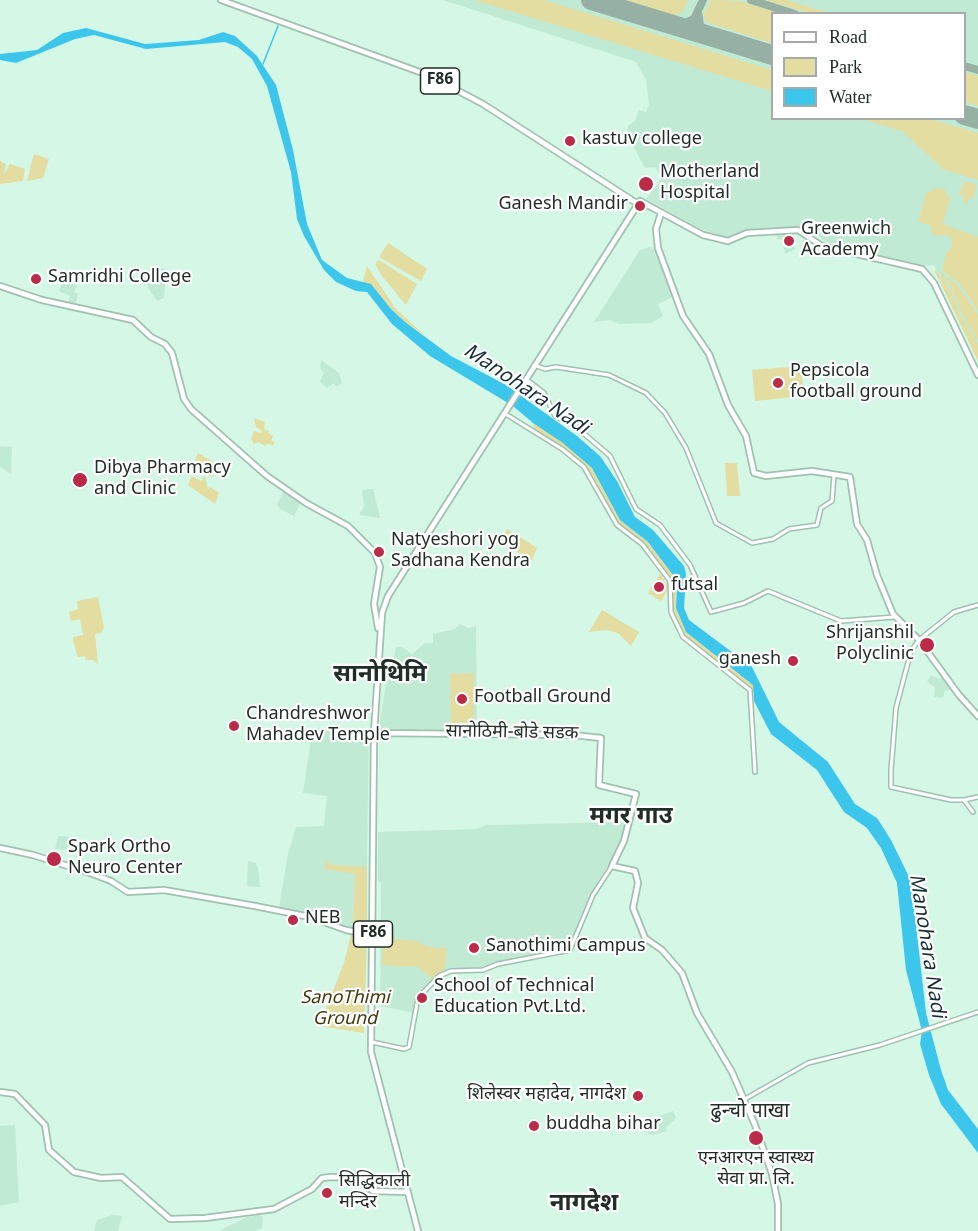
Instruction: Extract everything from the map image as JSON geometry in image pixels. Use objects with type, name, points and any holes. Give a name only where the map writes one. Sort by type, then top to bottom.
[{"type":"main road","name":"F86","points":[[221,0],[428,75],[483,104],[638,204],[388,596],[379,631],[374,734],[372,1061],[418,1231]]},
{"type":"main road","points":[[638,204],[640,201],[721,241],[732,240],[747,233],[798,230],[822,246],[922,269],[934,283],[978,375]]},
{"type":"main road","points":[[661,213],[656,229],[658,248],[683,316],[709,354],[728,405],[746,436],[754,473],[766,476],[812,471],[850,477],[857,524],[867,540],[877,575],[895,617],[919,640],[959,695],[978,716]]},
{"type":"main road","points":[[0,286],[42,300],[133,320],[169,348],[183,399],[195,412],[267,476],[312,507],[348,526],[375,553],[380,567],[374,604],[379,631]]},
{"type":"main road","name":"सानोठिमी-बोडे सडक","points":[[374,734],[600,737],[603,744],[599,785],[636,794],[624,841],[612,866]]},
{"type":"main road","points":[[0,848],[33,855],[100,877],[128,892],[164,891],[255,906],[310,917],[346,930],[373,935]]},
{"type":"main road","points":[[612,866],[635,871],[638,882],[633,908],[645,938],[662,950],[682,973],[697,1013],[720,1049],[758,1132],[774,1182],[778,1231]]},
{"type":"main road","points":[[0,1092],[15,1094],[45,1125],[49,1150],[74,1172],[101,1178],[123,1177],[170,1219],[205,1218],[274,1209],[312,1189],[322,1178],[354,1178],[374,1191],[407,1192]]},
{"type":"street","points":[[534,364],[545,369],[556,367],[609,375],[645,393],[665,413],[686,448],[716,523],[752,543],[773,539],[789,529],[815,527],[819,522],[821,508],[832,501],[834,475]]},
{"type":"street","points":[[525,379],[544,393],[555,416],[574,425],[610,456],[636,508],[660,525],[690,565],[711,612],[744,603],[768,591],[841,621],[895,617]]},
{"type":"street","points":[[505,411],[584,467],[616,525],[644,546],[670,581],[671,612],[683,637],[750,690],[755,772]]},
{"type":"street","points":[[978,605],[954,612],[919,640],[909,659],[896,708],[891,787],[951,800],[978,797]]},
{"type":"street","points":[[964,800],[973,812]]},
{"type":"street","points":[[371,1042],[404,1049],[410,1047],[418,998],[439,976],[451,971],[483,970],[498,964],[570,950],[593,895],[612,866]]},
{"type":"street","points":[[743,1100],[808,1063],[863,1050],[978,1012]]},
{"type":"shaded area","points":[[443,0],[978,0],[978,361],[934,265],[926,266],[826,242],[806,226],[752,229],[728,238],[703,230],[646,199],[662,178],[655,167],[645,168],[627,135],[628,126],[635,121],[639,110],[646,112],[649,105],[646,80],[636,62]]},
{"type":"shaded area","name":"Greenwich Academy","points":[[793,231],[795,249],[785,254],[782,240],[777,239],[777,232]]},
{"type":"shaded area","points":[[650,247],[657,251],[661,258],[673,297],[658,304],[663,316],[651,323],[619,324],[610,320],[594,322],[640,250]]},
{"type":"shaded area","points":[[166,268],[164,298],[157,301],[148,288],[149,269]]},
{"type":"shaded area","points":[[63,281],[77,285],[74,292],[78,294],[76,304],[68,303],[70,296],[59,291]]},
{"type":"shaded area","points":[[321,360],[339,373],[342,383],[336,387],[334,383],[327,388],[320,382],[324,372],[320,369]]},
{"type":"shaded area","points":[[0,446],[12,447],[11,474],[0,467]]},
{"type":"shaded area","points":[[373,489],[379,518],[359,515],[364,506],[362,490]]},
{"type":"shaded area","points":[[284,491],[301,502],[294,516],[280,509],[277,504]]},
{"type":"shaded area","points":[[460,624],[468,628],[476,626],[477,731],[385,732],[379,728],[388,671],[392,669],[396,647],[402,647],[412,654],[425,643],[433,643],[433,634],[455,629]]},
{"type":"shaded area","points":[[931,675],[940,679],[943,676],[952,687],[949,691],[945,690],[943,698],[934,697],[935,687],[927,682]]},
{"type":"shaded area","points":[[316,728],[369,729],[366,932],[315,915],[279,907],[288,854],[296,827],[324,826],[327,796],[303,793],[312,732]]},
{"type":"shaded area","points":[[627,822],[616,853],[595,886],[568,949],[498,963],[483,969],[450,970],[438,976],[420,994],[415,1013],[380,1006],[381,883],[378,881],[378,832],[477,829],[486,825]]},
{"type":"shaded area","points":[[58,836],[73,837],[80,851],[55,849]]},
{"type":"shaded area","points":[[248,861],[256,863],[260,887],[247,886]]},
{"type":"shaded area","points":[[673,1111],[676,1118],[666,1128],[667,1131],[653,1135],[644,1132],[643,1122]]},
{"type":"shaded area","points":[[15,1125],[19,1202],[0,1206],[0,1126]]},
{"type":"shaded area","points":[[112,1215],[122,1216],[118,1231],[94,1231],[97,1220]]},
{"type":"shaded area","points":[[259,1215],[263,1217],[262,1228],[255,1231],[218,1231],[247,1217]]},
{"type":"green space","points":[[474,0],[544,0],[771,70],[771,91]]},
{"type":"green space","points":[[626,0],[689,0],[682,12],[675,15]]},
{"type":"green space","points":[[711,0],[740,1],[777,12],[771,12],[771,43],[706,22],[703,15]]},
{"type":"green space","points":[[765,0],[786,0],[826,12],[806,12]]},
{"type":"green space","points":[[966,73],[978,76],[978,106],[966,102]]},
{"type":"green space","points":[[865,120],[933,120],[978,133],[978,180],[943,169],[902,131]]},
{"type":"green space","points":[[34,154],[49,159],[43,178],[27,181]]},
{"type":"green space","points":[[0,161],[6,164],[4,174],[10,164],[25,169],[23,181],[0,184]]},
{"type":"green space","points":[[965,182],[971,182],[977,186],[973,199],[969,198],[967,203],[963,202],[964,196],[958,194]]},
{"type":"green space","points":[[936,188],[944,189],[950,198],[943,224],[978,237],[978,311],[960,284],[942,270],[946,253],[952,247],[951,238],[945,234],[944,236],[932,234],[931,226],[918,221],[926,194]]},
{"type":"green space","points":[[388,243],[427,269],[421,281],[379,257]]},
{"type":"green space","points":[[379,260],[417,284],[406,305],[382,276],[375,264]]},
{"type":"green space","points":[[367,266],[396,309],[427,337],[405,322],[363,282]]},
{"type":"green space","points":[[934,270],[938,272],[943,287],[941,273],[944,275],[962,318],[978,344],[978,361]]},
{"type":"green space","points":[[946,276],[957,285],[978,314],[978,341],[964,317]]},
{"type":"green space","name":"Pepsicola football ground","points":[[801,366],[804,396],[755,401],[752,370]]},
{"type":"green space","points":[[254,418],[265,422],[264,429],[269,431],[268,433],[273,436],[271,441],[275,442],[273,446],[268,443],[265,446],[258,442],[254,444],[251,439],[254,431],[261,433],[262,431],[256,427]]},
{"type":"green space","points":[[533,423],[563,442],[592,468],[620,520],[648,542],[673,575],[677,585],[676,608],[686,632],[754,686],[754,691],[684,635],[672,611],[673,585],[666,572],[644,544],[618,523],[588,469],[559,445],[534,429]]},
{"type":"green space","points":[[198,453],[220,466],[213,477],[205,474],[208,470],[195,461]]},
{"type":"green space","points":[[725,463],[737,463],[740,496],[727,496]]},
{"type":"green space","points":[[192,476],[201,481],[205,476],[208,489],[210,487],[219,493],[215,504],[188,485]]},
{"type":"green space","points":[[507,529],[537,548],[532,560],[500,542]]},
{"type":"green space","points":[[660,574],[669,588],[661,601],[648,593]]},
{"type":"green space","points":[[98,597],[104,628],[101,633],[95,634],[98,665],[94,660],[86,660],[85,656],[78,657],[73,637],[83,635],[80,619],[71,621],[69,612],[78,609],[77,601]]},
{"type":"green space","points":[[602,610],[639,632],[631,646],[618,633],[606,630],[589,632]]},
{"type":"green space","name":"Football Ground","points":[[474,673],[474,729],[451,725],[450,674]]},
{"type":"green space","points":[[326,860],[333,865],[367,867],[367,925],[353,924],[355,874],[325,869]]},
{"type":"green space","name":"SanoThimi Ground","points":[[351,934],[366,937],[367,940],[364,1033],[319,1026],[344,963]]},
{"type":"green space","points":[[383,938],[416,941],[429,947],[447,948],[445,969],[433,979],[418,967],[382,965]]},
{"type":"water","points":[[86,28],[145,44],[199,40],[223,32],[235,36],[257,56],[276,85],[293,150],[307,224],[322,260],[347,278],[371,284],[405,322],[451,356],[506,385],[577,436],[600,456],[617,481],[635,517],[653,530],[684,566],[686,574],[684,608],[689,620],[752,667],[779,722],[828,762],[855,804],[877,818],[891,840],[911,881],[926,1013],[941,1070],[948,1090],[978,1129],[978,1153],[941,1104],[929,1075],[920,1044],[922,1031],[906,970],[897,883],[881,848],[867,828],[844,812],[817,770],[771,734],[754,701],[753,685],[686,632],[676,608],[677,585],[673,575],[648,542],[620,520],[592,468],[513,406],[430,356],[392,324],[367,292],[356,291],[336,282],[324,270],[297,219],[291,172],[267,86],[252,59],[238,47],[225,42],[146,49],[94,35],[75,39],[16,63],[0,60],[0,54],[37,50],[63,33]]},
{"type":"waterway","points":[[263,64],[278,26]]},
{"type":"taxiway","points":[[678,26],[694,19],[703,0]]},
{"type":"taxiway","points":[[751,0],[789,12]]},
{"type":"taxiway","points":[[698,12],[700,25],[711,36]]},
{"type":"taxiway","points":[[966,67],[978,70]]},
{"type":"runway","points":[[591,0],[771,55]]},
{"type":"runway","points":[[966,116],[978,119]]},
{"type":"place","name":"kastuv college","points":[[570,141]]},
{"type":"place","name":"Motherland Hospital","points":[[646,184]]},
{"type":"place","name":"Ganesh Mandir","points":[[640,206]]},
{"type":"place","name":"Greenwich Academy","points":[[789,241]]},
{"type":"place","name":"Samridhi College","points":[[36,279]]},
{"type":"place","name":"Pepsicola football ground","points":[[778,383]]},
{"type":"place","name":"Dibya Pharmacy and Clinic","points":[[80,480]]},
{"type":"place","name":"Natyeshori yog Sadhana Kendra","points":[[379,552]]},
{"type":"place","name":"futsal","points":[[659,587]]},
{"type":"place","name":"Shrijanshil Polyclinic","points":[[927,645]]},
{"type":"place","name":"ganesh","points":[[793,661]]},
{"type":"place","name":"Football Ground","points":[[462,699]]},
{"type":"place","name":"Chandreshwor Mahadev Temple","points":[[234,726]]},
{"type":"place","name":"Spark Ortho Neuro Center","points":[[54,859]]},
{"type":"place","name":"NEB","points":[[293,920]]},
{"type":"place","name":"Sanothimi Campus","points":[[474,948]]},
{"type":"place","name":"School of Technical Education Pvt.Ltd.","points":[[422,998]]},
{"type":"place","name":"शिलेस्वर महादेव, नागदेश","points":[[638,1096]]},
{"type":"place","name":"buddha bihar","points":[[534,1126]]},
{"type":"place","name":"एनआरएन स्वास्थ्य सेवा प्रा. लि.","points":[[756,1138]]},
{"type":"place","name":"सिद्धिकाली मन्दिर","points":[[327,1193]]},
{"type":"district","name":"सानोथिमि","points":[[380,677]]},
{"type":"district","name":"मगर गाउ","points":[[631,819]]},
{"type":"district","name":"ढुन्चो पाखा","points":[[750,1113]]},
{"type":"district","name":"नागदेश","points":[[584,1206]]},
{"type":"water label","name":"Manohara Nadi","points":[[525,391]]},
{"type":"water label","name":"Manohara Nadi","points":[[925,946]]}]
